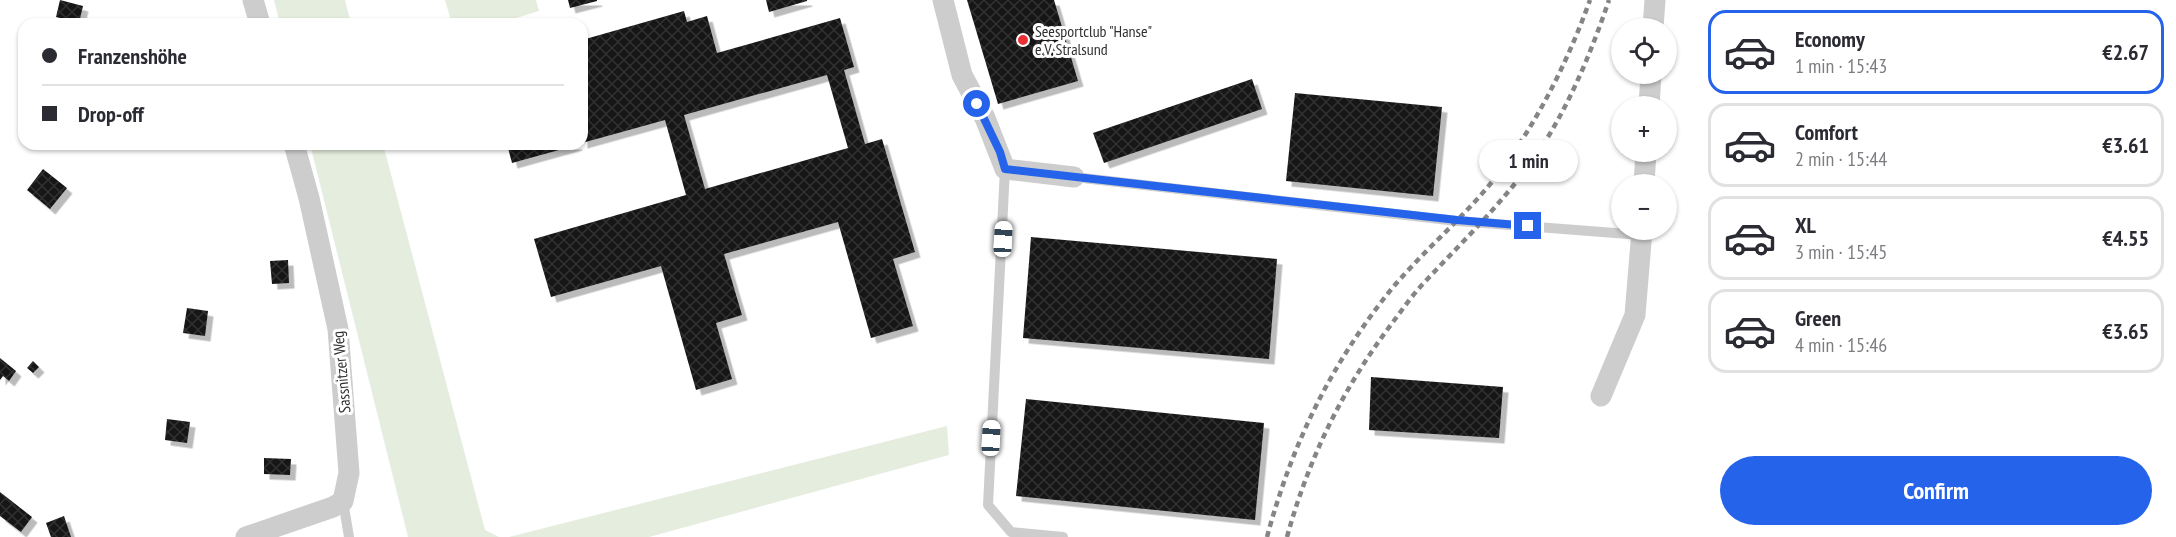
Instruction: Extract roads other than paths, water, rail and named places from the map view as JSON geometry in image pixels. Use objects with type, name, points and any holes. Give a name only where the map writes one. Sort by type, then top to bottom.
[{"type":"street","points":[[254,0],[258,18]]},
{"type":"street","points":[[943,0],[962,75],[985,118],[1005,169],[1074,177]]},
{"type":"street","points":[[1654,18],[1655,0]]},
{"type":"street","name":"Sassnitzer Weg","points":[[296,150],[309,198],[338,329],[349,473],[343,501]]},
{"type":"street","points":[[1601,396],[1635,315],[1641,240]]},
{"type":"street","points":[[246,537],[333,507],[343,501]]},
{"type":"lane","points":[[1005,169],[988,505],[1011,532],[1063,537]]},
{"type":"lane","points":[[1074,177],[1457,220],[1611,230]]},
{"type":"lane","points":[[343,501],[349,537]]},
{"type":"railway","points":[[1267,537],[1299,442],[1327,384],[1382,301],[1410,268],[1485,190],[1527,133],[1551,90],[1590,0]]},
{"type":"railway","points":[[1287,537],[1317,451],[1358,372],[1421,286],[1505,196],[1543,145],[1576,85],[1609,0]]},
{"type":"place","name":"Seesportclub \"Hanse\" e.V. Stralsund","points":[[1023,40]]}]
